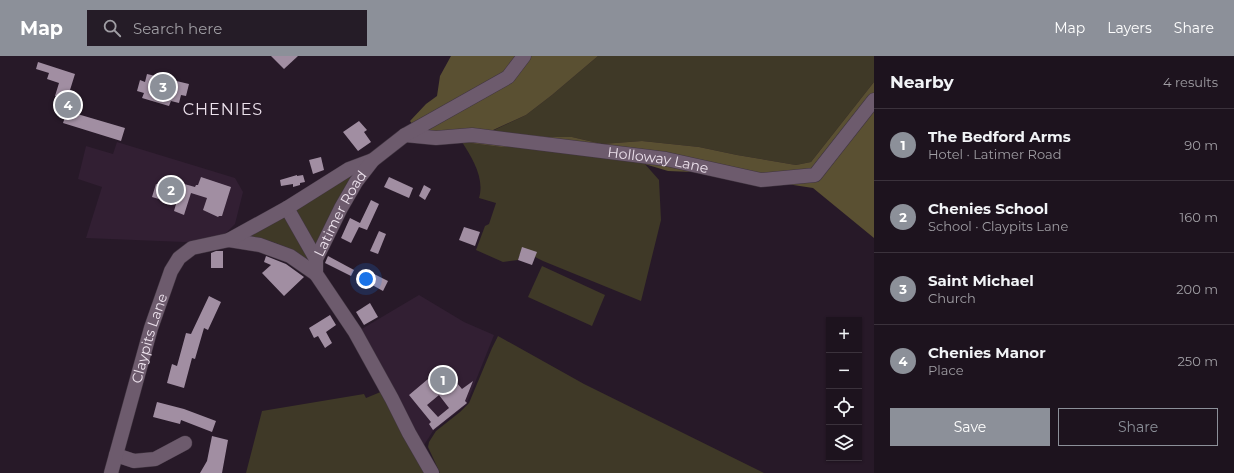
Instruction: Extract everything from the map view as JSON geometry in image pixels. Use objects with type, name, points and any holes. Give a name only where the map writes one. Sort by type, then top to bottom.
[{"type":"street","name":"Latimer Road","points":[[432,473],[355,332],[316,274],[316,259],[341,208],[356,182],[373,160],[405,135],[508,77],[524,56]]},
{"type":"street","name":"Holloway Lane","points":[[405,135],[436,138],[472,135],[658,158],[761,180],[815,176],[874,100]]},
{"type":"street","name":"Claypits Lane","points":[[111,473],[151,328],[171,271],[179,258],[192,248],[229,240],[287,208],[349,169],[373,160]]},
{"type":"street","points":[[287,208],[316,259]]},
{"type":"street","name":"Claypits Lane","points":[[229,240],[260,245],[290,256],[316,274]]},
{"type":"street","points":[[116,455],[134,461],[155,459],[185,443]]},
{"type":"shaded area","points":[[451,56],[523,56],[507,76],[415,128],[410,121],[426,104],[437,96],[440,76]]},
{"type":"shaded area","points":[[527,56],[598,56],[526,115],[491,131],[550,137],[572,137],[602,144],[642,141],[699,147],[796,165],[811,162],[874,82],[874,238],[813,188],[715,173],[668,171],[628,159],[525,147],[501,147],[462,142],[419,130]]},
{"type":"shaded area","points":[[598,56],[874,56],[874,82],[811,162],[796,165],[699,147],[642,141],[602,144],[572,137],[550,137],[490,132],[526,115]]},
{"type":"shaded area","points":[[117,142],[235,178],[243,192],[235,224],[218,241],[184,242],[86,238],[102,187],[78,179],[86,146],[113,154]]},
{"type":"shaded area","points":[[462,142],[501,147],[525,147],[628,159],[644,163],[659,180],[661,220],[641,301],[543,261],[522,248],[518,260],[503,262],[476,250],[485,226],[489,224],[496,203],[479,198],[479,176],[473,161]]},
{"type":"shaded area","points":[[358,170],[317,246],[295,215],[297,208]]},
{"type":"shaded area","points":[[283,216],[288,217],[309,260],[274,242],[250,237],[249,235]]},
{"type":"shaded area","points":[[542,266],[605,295],[592,326],[528,297]]},
{"type":"shaded area","points":[[419,295],[464,322],[494,335],[466,405],[433,431],[424,445],[424,449],[360,330]]},
{"type":"shaded area","points":[[498,336],[584,384],[764,473],[440,473],[428,447],[429,442],[436,431],[469,403]]},
{"type":"shaded area","points":[[383,391],[426,473],[246,473],[262,411],[364,394],[366,398]]},
{"type":"building","points":[[271,56],[298,56],[284,69]]},
{"type":"building","points":[[38,62],[75,74],[70,90],[75,92],[72,99],[78,101],[74,113],[125,128],[121,141],[63,123],[67,111],[59,109],[62,99],[55,96],[59,83],[47,79],[49,73],[36,69]]},
{"type":"building","points":[[147,74],[189,84],[186,96],[181,95],[179,103],[171,101],[169,106],[142,98],[144,93],[137,91],[140,80],[145,82]]},
{"type":"building","points":[[359,121],[367,130],[364,132],[371,142],[358,151],[343,132]]},
{"type":"building","points":[[321,157],[324,170],[313,174],[309,160]]},
{"type":"building","points":[[297,175],[303,175],[305,182],[293,187],[293,184],[281,186],[280,180]]},
{"type":"building","points":[[201,177],[231,187],[222,216],[218,217],[203,210],[207,198],[191,193],[184,215],[174,211],[176,204],[152,197],[156,184],[176,189],[177,182],[195,187],[198,185]]},
{"type":"building","points":[[389,177],[413,188],[409,198],[384,187]]},
{"type":"building","points":[[424,185],[431,189],[425,200],[419,196]]},
{"type":"building","points":[[371,200],[379,204],[367,230],[359,227],[351,243],[341,238],[350,218],[360,223]]},
{"type":"building","points":[[464,227],[480,232],[475,246],[459,240]]},
{"type":"building","points":[[379,231],[386,234],[378,254],[370,251]]},
{"type":"building","points":[[522,247],[537,252],[532,265],[518,260]]},
{"type":"building","points":[[223,251],[223,268],[211,268],[211,253]]},
{"type":"building","points":[[266,256],[286,264],[304,277],[284,296],[262,273],[271,265],[264,262]]},
{"type":"building","points":[[328,256],[354,270],[351,276],[325,263]]},
{"type":"building","points":[[370,272],[388,281],[383,291],[365,281]]},
{"type":"building","points":[[209,296],[221,302],[208,330],[204,328],[195,359],[192,358],[184,388],[167,383],[172,364],[177,366],[186,333],[191,334]]},
{"type":"building","points":[[370,303],[378,317],[364,325],[356,312]]},
{"type":"building","points":[[330,315],[336,325],[326,332],[332,343],[325,348],[318,336],[314,338],[309,328]]},
{"type":"building","points":[[444,368],[462,389],[473,381],[465,401],[467,403],[433,430],[429,424],[431,422],[409,395],[434,374],[435,375]],"holes":[[[439,395],[449,408],[438,417],[427,405]]]},
{"type":"building","points":[[157,402],[184,409],[216,421],[212,432],[181,420],[180,424],[153,417]]},
{"type":"building","points":[[212,436],[228,440],[222,473],[200,473],[207,461]]},
{"type":"place","name":"Saint Michael","points":[[163,87]]},
{"type":"place","name":"Chenies Manor","points":[[68,105]]},
{"type":"place","name":"Chenies School","points":[[171,190]]},
{"type":"place","name":"The Bedford Arms","points":[[443,380]]},
{"type":"district","name":"CHENIES","points":[[223,109]]}]
